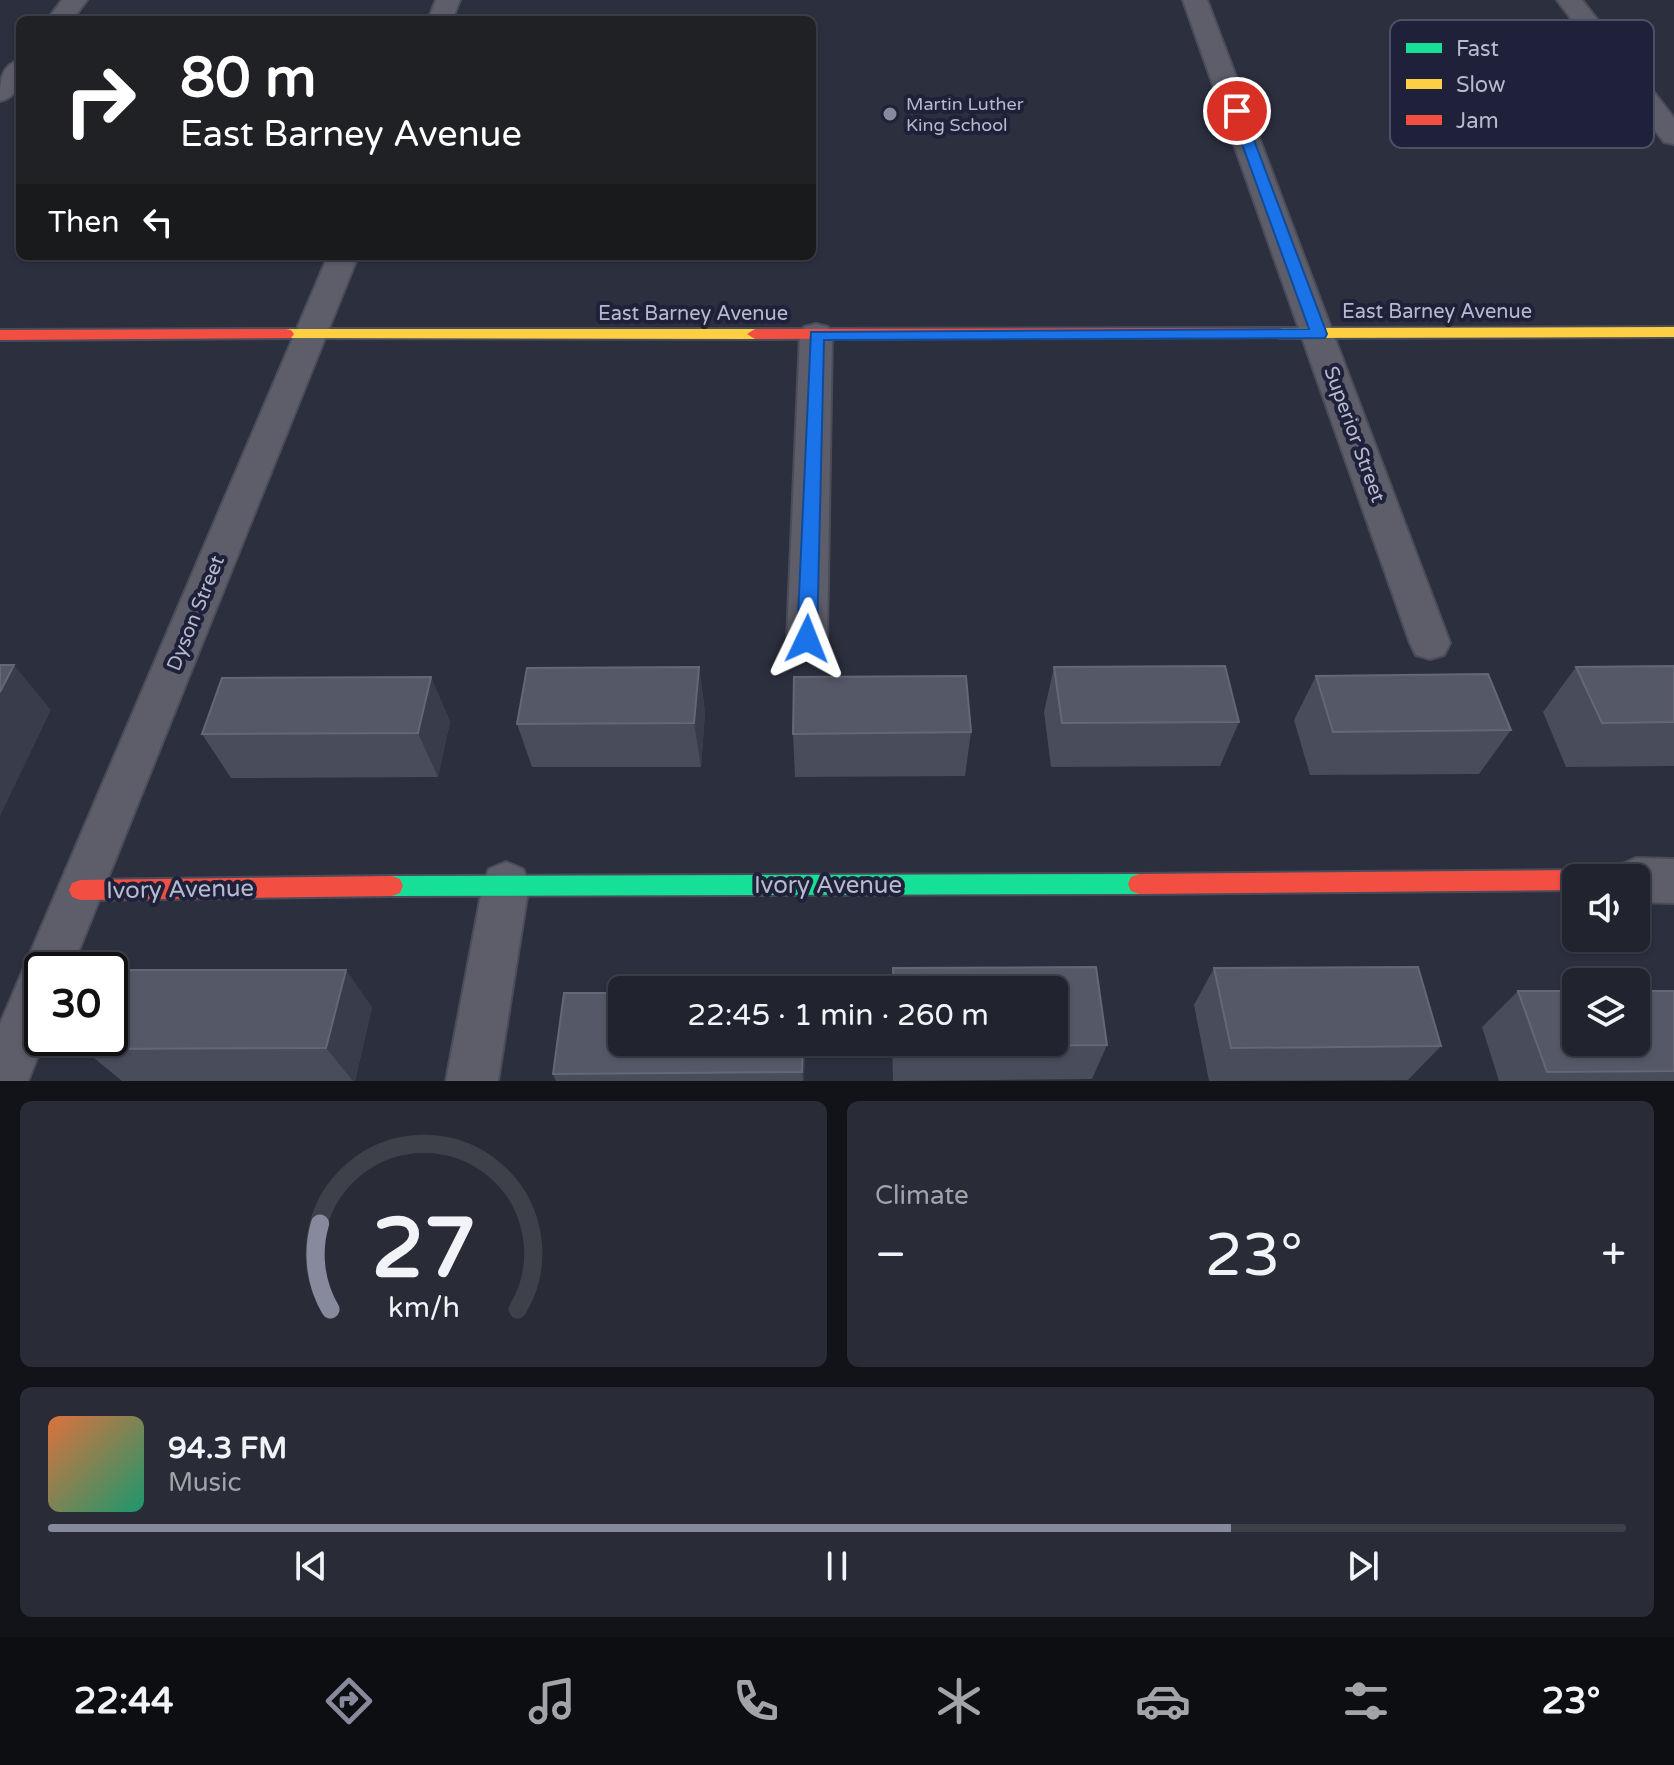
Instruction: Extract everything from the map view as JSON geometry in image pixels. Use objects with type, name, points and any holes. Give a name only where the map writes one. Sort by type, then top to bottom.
[{"type":"street","points":[[62,16],[75,0]]},
{"type":"street","name":"Superior Street","points":[[1195,0],[1430,643]]},
{"type":"street","points":[[1569,0],[1584,20]]},
{"type":"street","points":[[0,93],[16,73]]},
{"type":"street","points":[[1654,110],[1674,136]]},
{"type":"street","name":"Dyson Street","points":[[54,952],[341,260]]},
{"type":"street","name":"East Barney Avenue","points":[[0,335],[1674,332]]},
{"type":"street","points":[[807,639],[816,335]]},
{"type":"street","name":"Ivory Avenue","points":[[80,890],[506,884],[861,886],[1562,880]]},
{"type":"street","points":[[1650,880],[1674,881]]},
{"type":"street","points":[[472,1081],[506,884]]},
{"type":"street","points":[[2,1081],[24,1027]]},
{"type":"building","points":[[0,665],[14,665],[0,692]]},
{"type":"building","points":[[1225,666],[1239,722],[1062,723],[1054,667]]},
{"type":"building","points":[[1674,666],[1674,722],[1602,723],[1576,667]]},
{"type":"building","points":[[699,667],[694,723],[517,724],[527,668]]},
{"type":"building","points":[[1488,674],[1511,730],[1333,732],[1316,676]]},
{"type":"building","points":[[966,676],[971,732],[793,734],[794,677]]},
{"type":"building","points":[[431,677],[418,733],[202,734],[222,678]]},
{"type":"building","points":[[1096,967],[1107,1045],[1068,1045],[1068,976],[893,976],[893,968]]},
{"type":"building","points":[[1418,967],[1441,1046],[1231,1048],[1214,968]]},
{"type":"building","points":[[128,970],[346,970],[326,1048],[128,1049]]},
{"type":"building","points":[[1518,991],[1562,991],[1562,1056],[1650,1056],[1650,991],[1674,991],[1674,1071],[1547,1072]]},
{"type":"building","points":[[564,993],[608,993],[608,1056],[803,1056],[802,1072],[553,1074]]},
{"type":"traffic: fast","points":[[392,886],[1139,884]]},
{"type":"traffic: slow","points":[[1280,333],[1674,332]]},
{"type":"traffic: slow","points":[[286,334],[755,334]]},
{"type":"traffic: jam","points":[[755,334],[1280,333]]},
{"type":"traffic: jam","points":[[0,335],[286,334]]},
{"type":"traffic: jam","points":[[1139,884],[1562,880]]},
{"type":"traffic: jam","points":[[80,890],[392,886]]},
{"type":"place","name":"Martin Luther King School","points":[[890,114]]},
{"type":"route","points":[[807,639],[816,335],[1319,334],[1237,111]]}]
